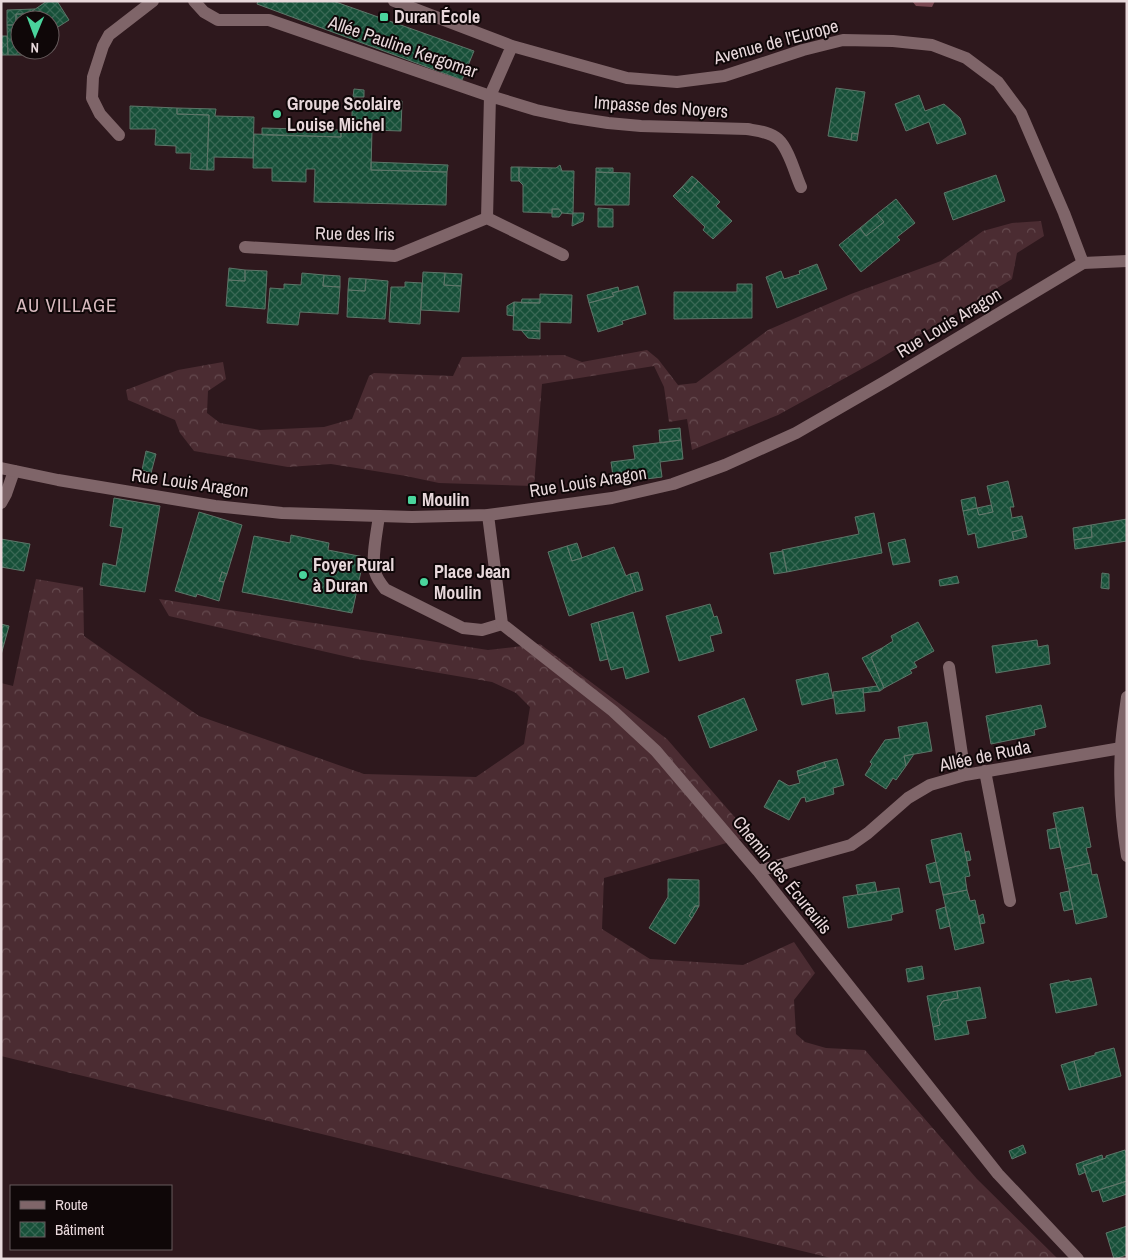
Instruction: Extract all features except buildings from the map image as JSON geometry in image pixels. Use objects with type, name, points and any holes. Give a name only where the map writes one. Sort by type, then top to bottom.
[{"type":"street","points":[[119,135],[100,114],[92,98],[93,77],[103,46],[109,35],[153,1]]},
{"type":"street","name":"Allée Pauline Kergomar","points":[[194,1],[204,12],[218,20],[269,20],[490,96]]},
{"type":"street","name":"Avenue de l'Europe","points":[[394,1],[512,46],[627,78],[677,82],[724,76],[803,50],[843,40],[893,41],[932,45],[966,58],[998,82],[1021,113],[1064,213],[1083,263]]},
{"type":"street","points":[[512,46],[490,96],[487,218],[563,255]]},
{"type":"street","name":"Impasse des Noyers","points":[[490,96],[536,110],[608,123],[641,126],[747,129],[764,132],[778,140],[786,150],[801,187]]},
{"type":"street","name":"Rue des Iris","points":[[246,247],[394,256],[487,218]]},
{"type":"street","name":"Rue Louis Aragon","points":[[1,468],[58,480],[214,506],[282,513],[412,517],[488,515],[612,498],[673,484],[725,465],[796,433],[886,382],[1083,263],[1127,261]]},
{"type":"street","points":[[1,503],[14,472]]},
{"type":"street","points":[[379,516],[374,571],[385,589],[463,628],[482,630],[502,624],[488,515]]},
{"type":"street","name":"Chemin des Écureuils","points":[[502,624],[612,711],[656,751],[758,871],[998,1174],[1078,1259]]},
{"type":"street","points":[[949,668],[965,775]]},
{"type":"street","points":[[1127,697],[1121,748],[1121,802],[1127,856]]},
{"type":"street","name":"Allée de Ruda","points":[[758,871],[851,845],[868,833],[908,798],[930,785],[985,771],[1121,748]]},
{"type":"street","points":[[985,771],[1010,901]]},
{"type":"green space","points":[[1041,221],[1044,236],[1017,253],[1012,279],[876,361],[778,415],[692,450],[687,419],[669,422],[664,387],[654,366],[542,384],[534,486],[439,483],[331,464],[288,467],[194,451],[180,433],[175,420],[128,400],[126,390],[178,370],[223,362],[226,379],[208,391],[207,413],[220,423],[260,430],[324,427],[352,419],[369,376],[374,373],[453,376],[462,357],[564,355],[582,362],[647,350],[658,359],[678,385],[696,383],[768,330],[851,294],[941,261],[983,231],[1012,223]]},
{"type":"green space","points":[[36,579],[83,587],[84,636],[199,716],[364,774],[476,777],[524,744],[530,707],[516,693],[492,682],[357,659],[169,616],[159,599],[488,650],[540,644],[667,739],[751,836],[604,878],[602,929],[650,959],[743,965],[794,942],[815,973],[794,1000],[796,1034],[805,1042],[826,1048],[865,1050],[977,1179],[1058,1259],[835,1259],[1,1056],[1,683],[13,686]]},
{"type":"shaded area","points":[[912,1],[935,1],[932,7],[916,6]]},
{"type":"place","name":"Duran École","points":[[384,17]]},
{"type":"place","name":"Groupe Scolaire Louise Michel","points":[[277,114]]},
{"type":"place","name":"Moulin","points":[[412,500]]},
{"type":"place","name":"Foyer Rural à Duran","points":[[303,575]]},
{"type":"place","name":"Place Jean Moulin","points":[[424,582]]},
{"type":"district","name":"AU VILLAGE","points":[[67,305]]}]
